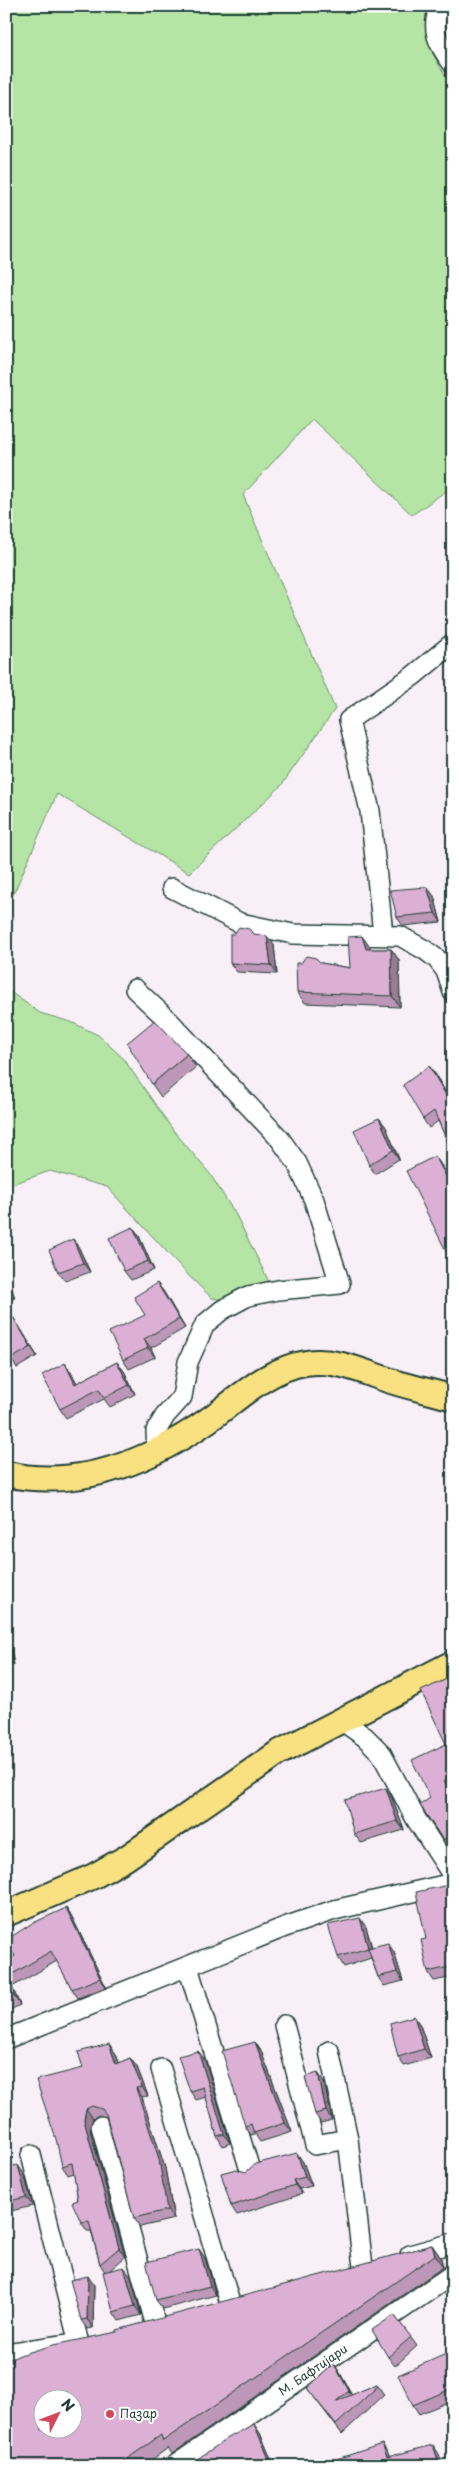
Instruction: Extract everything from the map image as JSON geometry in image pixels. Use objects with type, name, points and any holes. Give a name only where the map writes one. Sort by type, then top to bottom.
[{"type":"main road","points":[[6,1474],[49,1480],[72,1478],[122,1466],[157,1452],[192,1431],[269,1376],[305,1363],[326,1362],[338,1364],[453,1398]]},
{"type":"main road","points":[[6,1914],[94,1876],[126,1858],[278,1753],[453,1663]]},
{"type":"street","points":[[440,6],[436,18],[435,33],[440,45],[453,64]]},
{"type":"street","points":[[383,934],[370,811],[349,720],[413,676],[453,643]]},
{"type":"street","points":[[172,888],[240,923],[293,934],[383,934],[400,936],[437,959],[446,971],[453,992]]},
{"type":"street","points":[[135,989],[170,1022],[280,1139],[297,1163],[314,1200],[340,1284],[278,1290],[248,1296],[222,1310],[205,1324],[188,1362],[182,1398],[165,1416],[156,1431],[157,1452]]},
{"type":"street","points":[[341,1720],[365,1736],[381,1753],[416,1819],[453,1876]]},
{"type":"street","points":[[6,2039],[334,1910],[453,1883]]},
{"type":"street","points":[[188,1967],[250,2170]]},
{"type":"street","points":[[284,2025],[315,2145],[348,2139]]},
{"type":"street","points":[[329,2051],[378,2263]]},
{"type":"street","points":[[161,2069],[230,2303]]},
{"type":"street","points":[[101,2126],[155,2323]]},
{"type":"street","points":[[31,2154],[79,2343]]},
{"type":"street","points":[[344,2272],[453,2243]]},
{"type":"street","name":"М. Бафтијари","points":[[174,2466],[453,2274]]},
{"type":"street","points":[[211,2308],[249,2298]]},
{"type":"street","points":[[136,2328],[174,2318]]},
{"type":"street","points":[[6,2353],[79,2343],[98,2338]]},
{"type":"green space","points":[[6,6],[428,6],[426,28],[431,48],[435,58],[453,86],[453,486],[412,515],[312,419],[243,495],[335,709],[281,786],[189,873],[57,794],[6,911]]},
{"type":"green space","points":[[6,989],[40,1013],[71,1022],[98,1035],[123,1058],[173,1130],[210,1174],[236,1215],[270,1284],[227,1300],[212,1298],[190,1277],[107,1187],[50,1171],[6,1186]]},
{"type":"building","points":[[427,887],[435,913],[397,917],[390,890]]},
{"type":"building","points":[[239,927],[249,929],[254,934],[267,936],[271,965],[230,963],[230,934],[234,934]]},
{"type":"building","points":[[362,936],[366,949],[391,949],[392,996],[297,992],[296,963],[301,963],[306,956],[316,958],[321,963],[350,968],[348,937]]},
{"type":"building","points":[[155,1020],[187,1054],[152,1084],[127,1043]]},
{"type":"building","points":[[429,1066],[453,1107],[453,1152],[434,1111],[423,1119],[403,1085]]},
{"type":"building","points":[[379,1118],[393,1150],[369,1165],[354,1130]]},
{"type":"building","points":[[435,1156],[453,1189],[453,1255],[449,1257],[406,1171]]},
{"type":"building","points":[[133,1227],[148,1261],[124,1271],[109,1238]]},
{"type":"building","points":[[73,1239],[83,1263],[58,1272],[49,1250]]},
{"type":"building","points":[[157,1283],[179,1319],[144,1339],[148,1348],[123,1360],[109,1332],[145,1315],[134,1297]]},
{"type":"building","points":[[13,1317],[31,1347],[11,1359],[6,1352],[6,1321]]},
{"type":"building","points":[[117,1362],[129,1385],[104,1398],[99,1389],[60,1409],[42,1375],[65,1363],[75,1384]]},
{"type":"building","points":[[453,1676],[453,1776],[444,1781],[453,1795],[453,1834],[443,1840],[420,1805],[430,1798],[412,1760],[446,1744],[421,1691]]},
{"type":"building","points":[[386,1788],[397,1821],[354,1834],[345,1800]]},
{"type":"building","points":[[453,1884],[453,1966],[428,1972],[421,1940],[426,1939],[416,1892]]},
{"type":"building","points":[[66,1908],[100,1978],[72,1989],[51,1951],[6,1978],[6,1960],[15,1956],[6,1940],[31,1924]]},
{"type":"building","points":[[360,1918],[368,1948],[338,1957],[328,1925]]},
{"type":"building","points":[[388,1943],[397,1972],[378,1977],[368,1948]]},
{"type":"building","points":[[6,1980],[14,1996],[6,1999]]},
{"type":"building","points":[[414,2016],[424,2049],[398,2057],[390,2023]]},
{"type":"building","points":[[255,2042],[285,2123],[254,2133],[251,2124],[245,2126],[222,2051]]},
{"type":"building","points":[[109,2044],[116,2064],[130,2058],[142,2087],[136,2088],[159,2159],[167,2210],[134,2218],[106,2114],[102,2109],[92,2106],[86,2109],[84,2120],[119,2248],[100,2264],[89,2221],[81,2222],[72,2202],[78,2200],[72,2163],[62,2166],[56,2139],[36,2080],[83,2068],[78,2052]]},
{"type":"building","points":[[198,2051],[224,2134],[217,2136],[203,2087],[190,2091],[178,2056]]},
{"type":"building","points":[[318,2073],[326,2111],[315,2114],[305,2077]]},
{"type":"building","points":[[297,2153],[305,2177],[293,2180],[295,2185],[231,2206],[221,2173],[236,2169],[246,2172],[255,2164]]},
{"type":"building","points":[[18,2165],[26,2197],[6,2202],[6,2167]]},
{"type":"building","points":[[432,2245],[435,2255],[163,2441],[161,2435],[117,2466],[6,2466],[6,2361],[53,2345],[117,2332],[117,2330]]},
{"type":"building","points":[[199,2249],[210,2286],[156,2300],[146,2262]]},
{"type":"building","points":[[124,2267],[135,2306],[113,2312],[103,2272]]},
{"type":"building","points":[[88,2276],[87,2319],[81,2320],[70,2280]]},
{"type":"building","points":[[394,2315],[411,2337],[388,2357],[372,2330]]},
{"type":"building","points":[[453,2351],[453,2388],[413,2405],[398,2375]]},
{"type":"building","points":[[334,2364],[349,2391],[335,2402],[377,2384],[378,2386],[336,2425],[307,2388]]},
{"type":"building","points":[[254,2424],[269,2459],[255,2466],[187,2466],[228,2438]]},
{"type":"building","points":[[382,2444],[387,2457],[433,2445],[440,2466],[341,2466],[337,2459]]},
{"type":"place","name":"Пазар","points":[[110,2414]]}]
